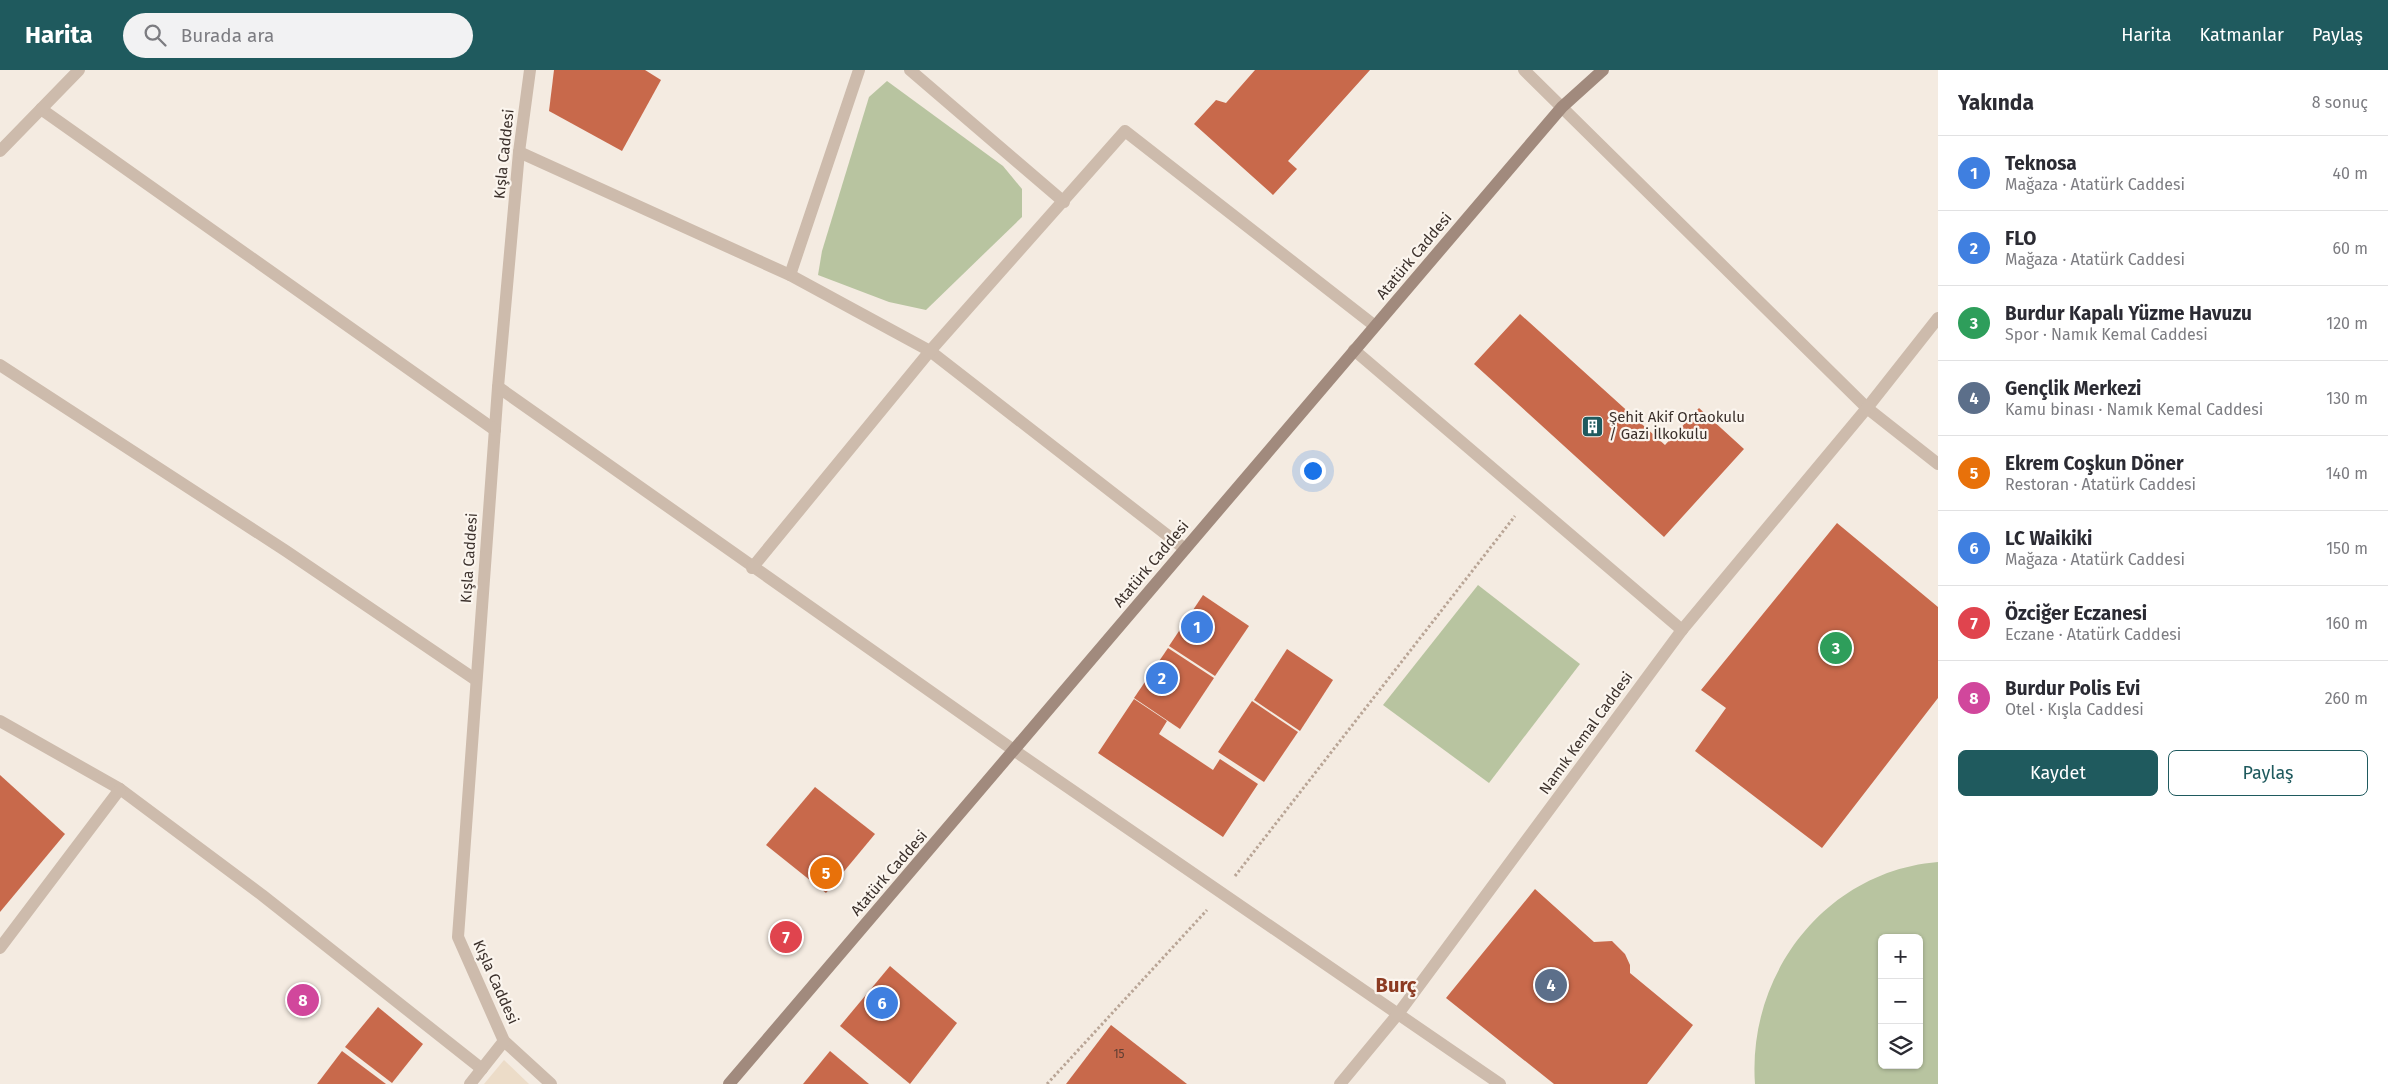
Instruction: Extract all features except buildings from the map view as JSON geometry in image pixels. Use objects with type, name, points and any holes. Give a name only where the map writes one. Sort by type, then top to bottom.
[{"type":"main road","name":"Atatürk Caddesi","points":[[729,1084],[1015,751],[1562,107],[1603,70]]},
{"type":"street","points":[[0,151],[78,70]]},
{"type":"street","name":"Kışla Caddesi","points":[[504,1041],[458,936],[498,387],[519,152],[530,70]]},
{"type":"street","points":[[790,275],[859,70]]},
{"type":"street","points":[[910,70],[1064,202]]},
{"type":"street","points":[[1524,70],[1867,408],[1938,464]]},
{"type":"street","points":[[41,110],[495,430]]},
{"type":"street","points":[[752,568],[930,351],[1125,131],[1375,326]]},
{"type":"street","points":[[519,152],[790,275],[930,351],[1186,549]]},
{"type":"street","name":"Namık Kemal Caddesi","points":[[1340,1084],[1398,1014],[1682,630],[1867,408],[1938,318]]},
{"type":"street","points":[[1354,350],[1682,630]]},
{"type":"street","points":[[0,365],[286,551],[476,680]]},
{"type":"street","points":[[498,387],[752,568],[1015,751],[1500,1084]]},
{"type":"street","points":[[0,721],[120,790],[262,895],[482,1069]]},
{"type":"street","points":[[0,948],[120,790]]},
{"type":"street","points":[[470,1084],[504,1041],[551,1084]]},
{"type":"path","points":[[1047,1084],[1222,894],[1528,499]]},
{"type":"green space","points":[[887,81],[1003,166],[1022,189],[1022,217],[926,310],[889,302],[818,275],[822,251],[869,97]]},
{"type":"green space","points":[[1478,585],[1580,664],[1489,783],[1383,705]]},
{"type":"green space","points":[[1938,862],[1938,1084],[1755,1084],[1756,1043],[1764,1004],[1780,968],[1801,935],[1829,907],[1861,885],[1898,870]]},
{"type":"shaded area","points":[[504,1060],[529,1084],[484,1084]]},
{"type":"place","name":"Şehit Akif Ortaokulu / Gazi İlkokulu","points":[[1593,426]]},
{"type":"place","name":"Teknosa","points":[[1197,627]]},
{"type":"place","name":"Burdur Kapalı Yüzme Havuzu","points":[[1836,648]]},
{"type":"place","name":"FLO","points":[[1162,678]]},
{"type":"place","name":"Ekrem Coşkun Döner","points":[[826,873]]},
{"type":"place","name":"Özciğer Eczanesi","points":[[786,937]]},
{"type":"place","name":"Gençlik Merkezi","points":[[1551,985]]},
{"type":"place","name":"Burdur Polis Evi","points":[[303,1000]]},
{"type":"place","name":"LC Waikiki","points":[[882,1003]]},
{"type":"district","name":"Burç","points":[[1396,985]]}]
